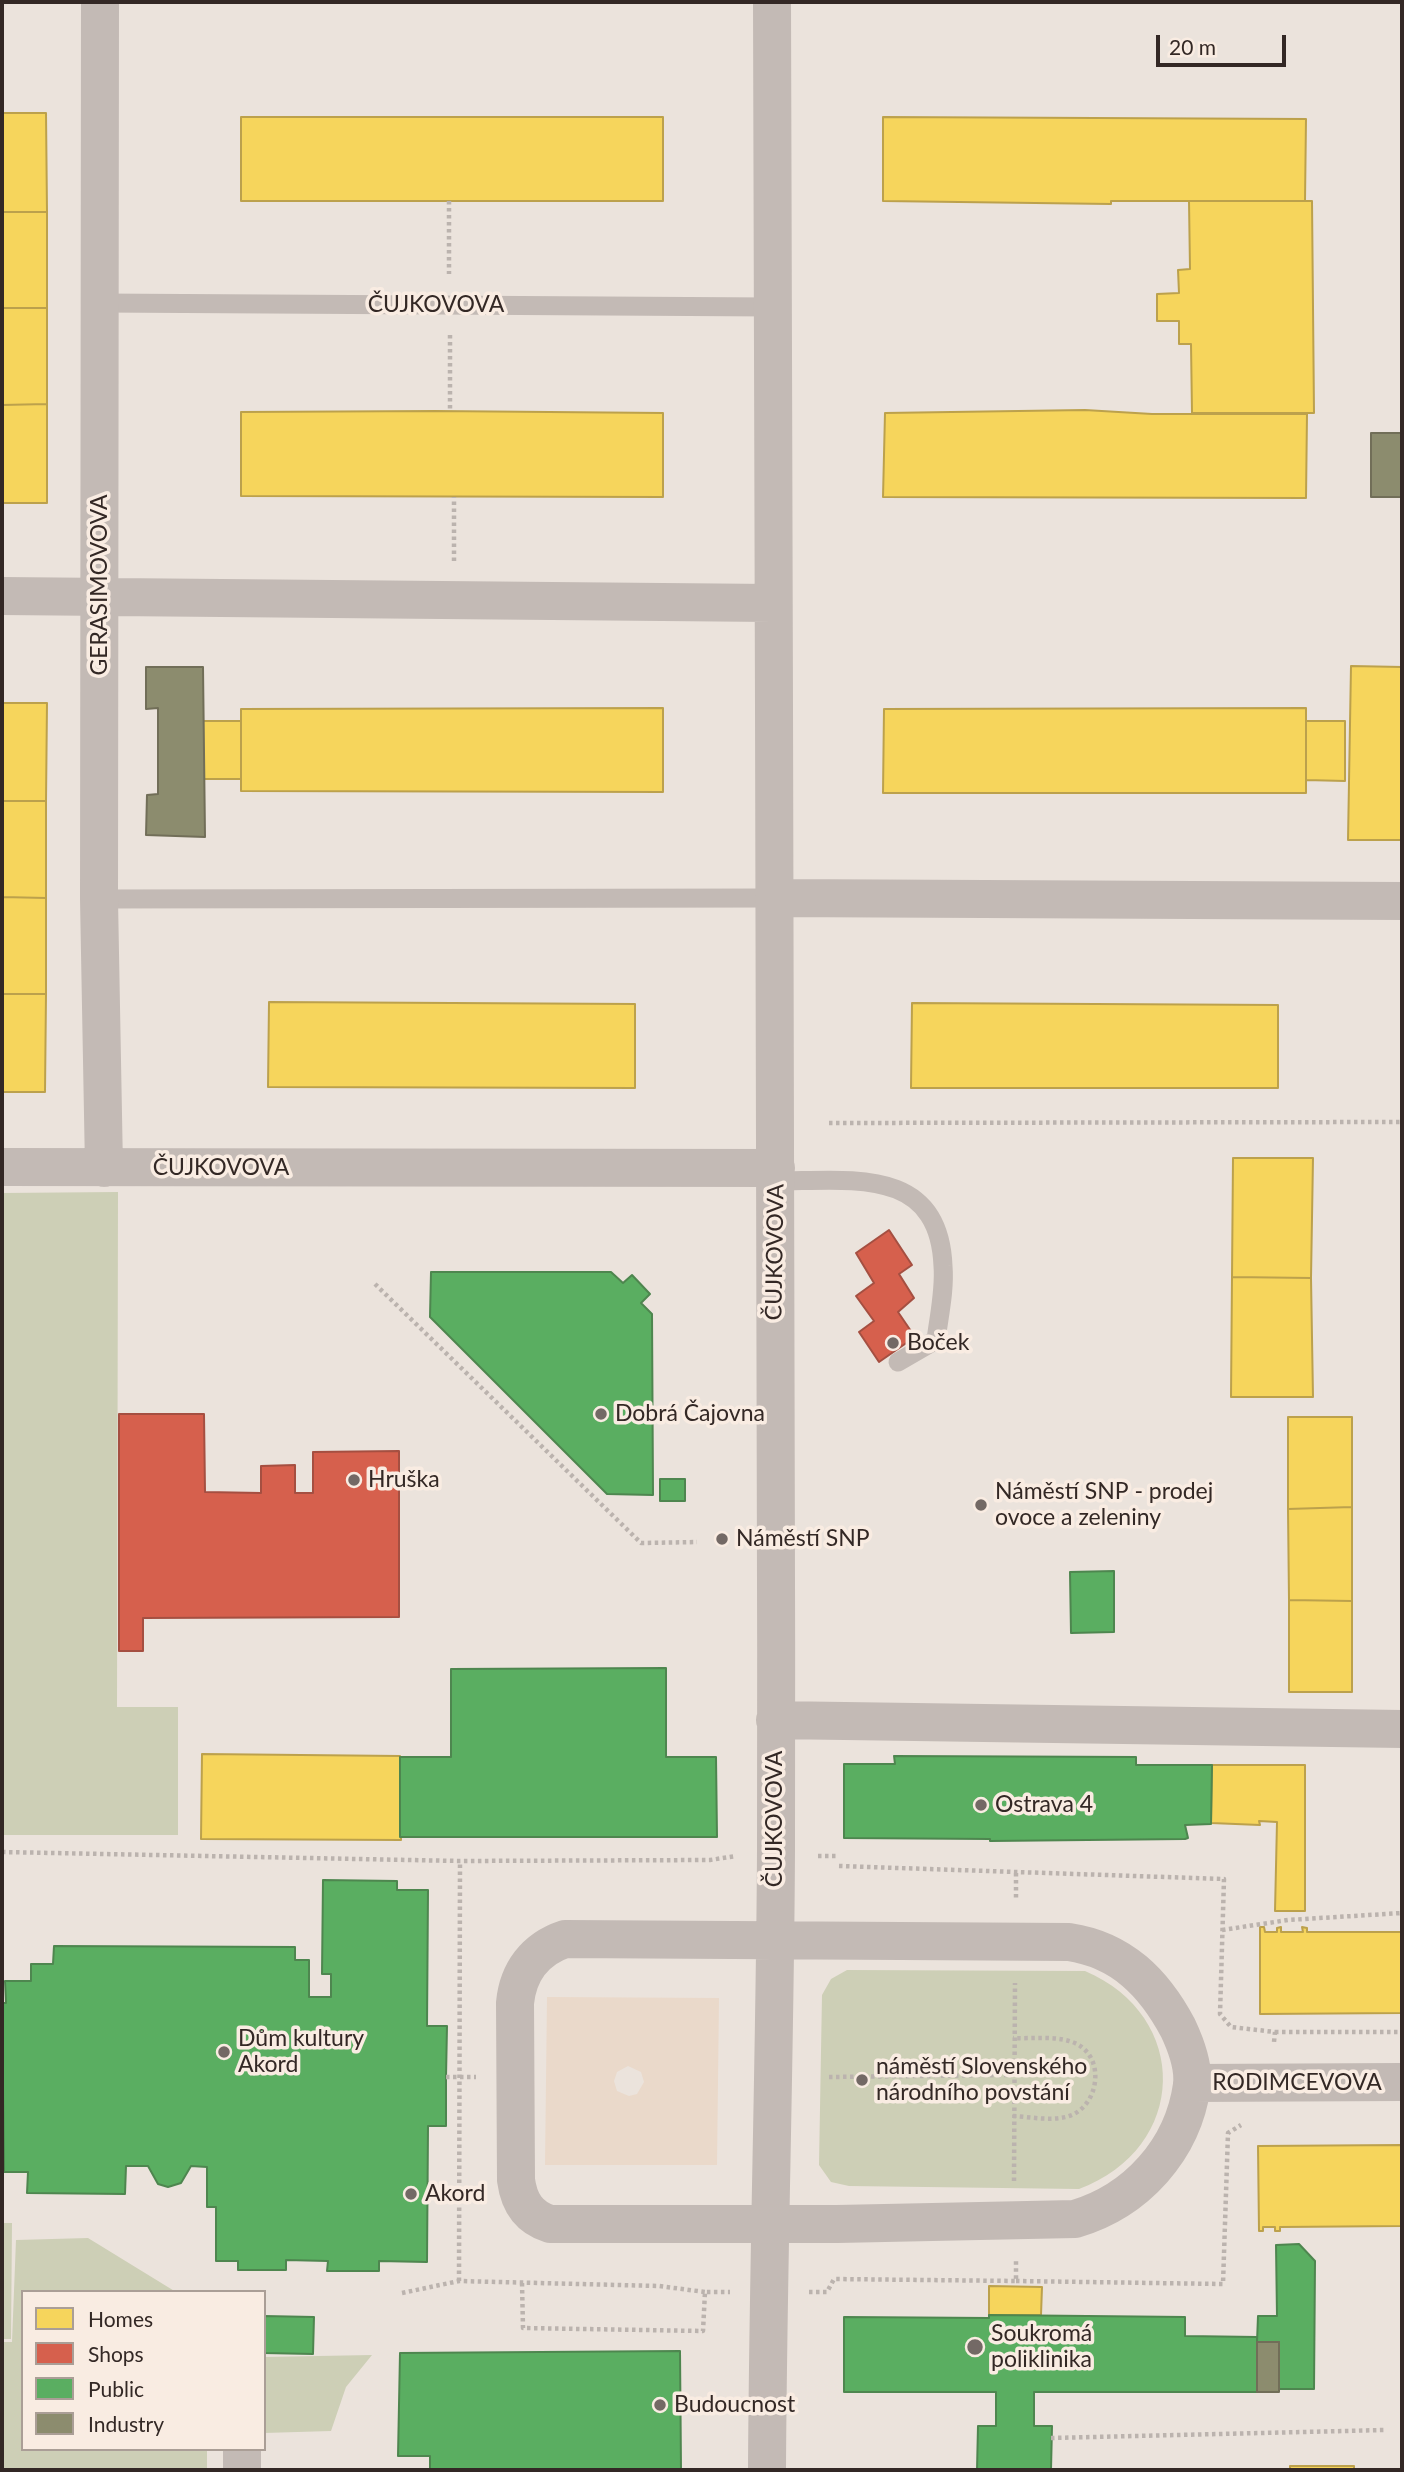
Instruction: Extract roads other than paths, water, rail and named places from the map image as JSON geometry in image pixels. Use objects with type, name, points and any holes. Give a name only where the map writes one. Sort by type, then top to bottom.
[{"type":"street","name":"GERASIMOVOVA","points":[[100,2],[99,899],[104,1168]]},
{"type":"street","name":"ČUJKOVOVA","points":[[766,2470],[776,1856],[772,2]]},
{"type":"street","points":[[2,596],[772,603]]},
{"type":"street","points":[[775,898],[1402,901]]},
{"type":"street","name":"ČUJKOVOVA","points":[[2,1167],[776,1174]]},
{"type":"street","points":[[775,1720],[1402,1729]]},
{"type":"street","points":[[773,1939],[1016,1941],[1088,1945],[1107,1952],[1145,1978],[1165,2005],[1190,2058],[1192,2083],[1188,2104],[1169,2147],[1139,2187],[1100,2211],[1075,2219],[550,2224],[531,2215],[523,2206],[516,2180],[515,2003],[522,1975],[530,1962],[553,1943],[565,1940],[773,1939]]},
{"type":"street","name":"RODIMCEVOVA","points":[[1192,2083],[1402,2082]]},
{"type":"street","points":[[242,2451],[242,2470]]},
{"type":"lane","name":"ČUJKOVOVA","points":[[100,303],[772,307]]},
{"type":"lane","points":[[99,899],[775,898]]},
{"type":"lane","points":[[776,1174],[864,1180],[898,1189],[927,1207],[937,1225],[944,1266],[936,1340],[898,1362]]},
{"type":"place","name":"Boček","points":[[893,1343]]},
{"type":"place","name":"Dobrá Čajovna","points":[[601,1414]]},
{"type":"place","name":"Hruška","points":[[354,1480]]},
{"type":"place","name":"Náměstí SNP - prodej ovoce a zeleniny","points":[[981,1505]]},
{"type":"place","name":"Náměstí SNP","points":[[722,1539]]},
{"type":"place","name":"Ostrava 4","points":[[981,1805]]},
{"type":"place","name":"Dům kultury Akord","points":[[224,2052]]},
{"type":"place","name":"náměstí Slovenského národního povstání","points":[[862,2080]]},
{"type":"place","name":"Akord","points":[[411,2194]]},
{"type":"place","name":"Soukromá poliklinika","points":[[975,2347]]},
{"type":"place","name":"Budoucnost","points":[[660,2405]]}]
